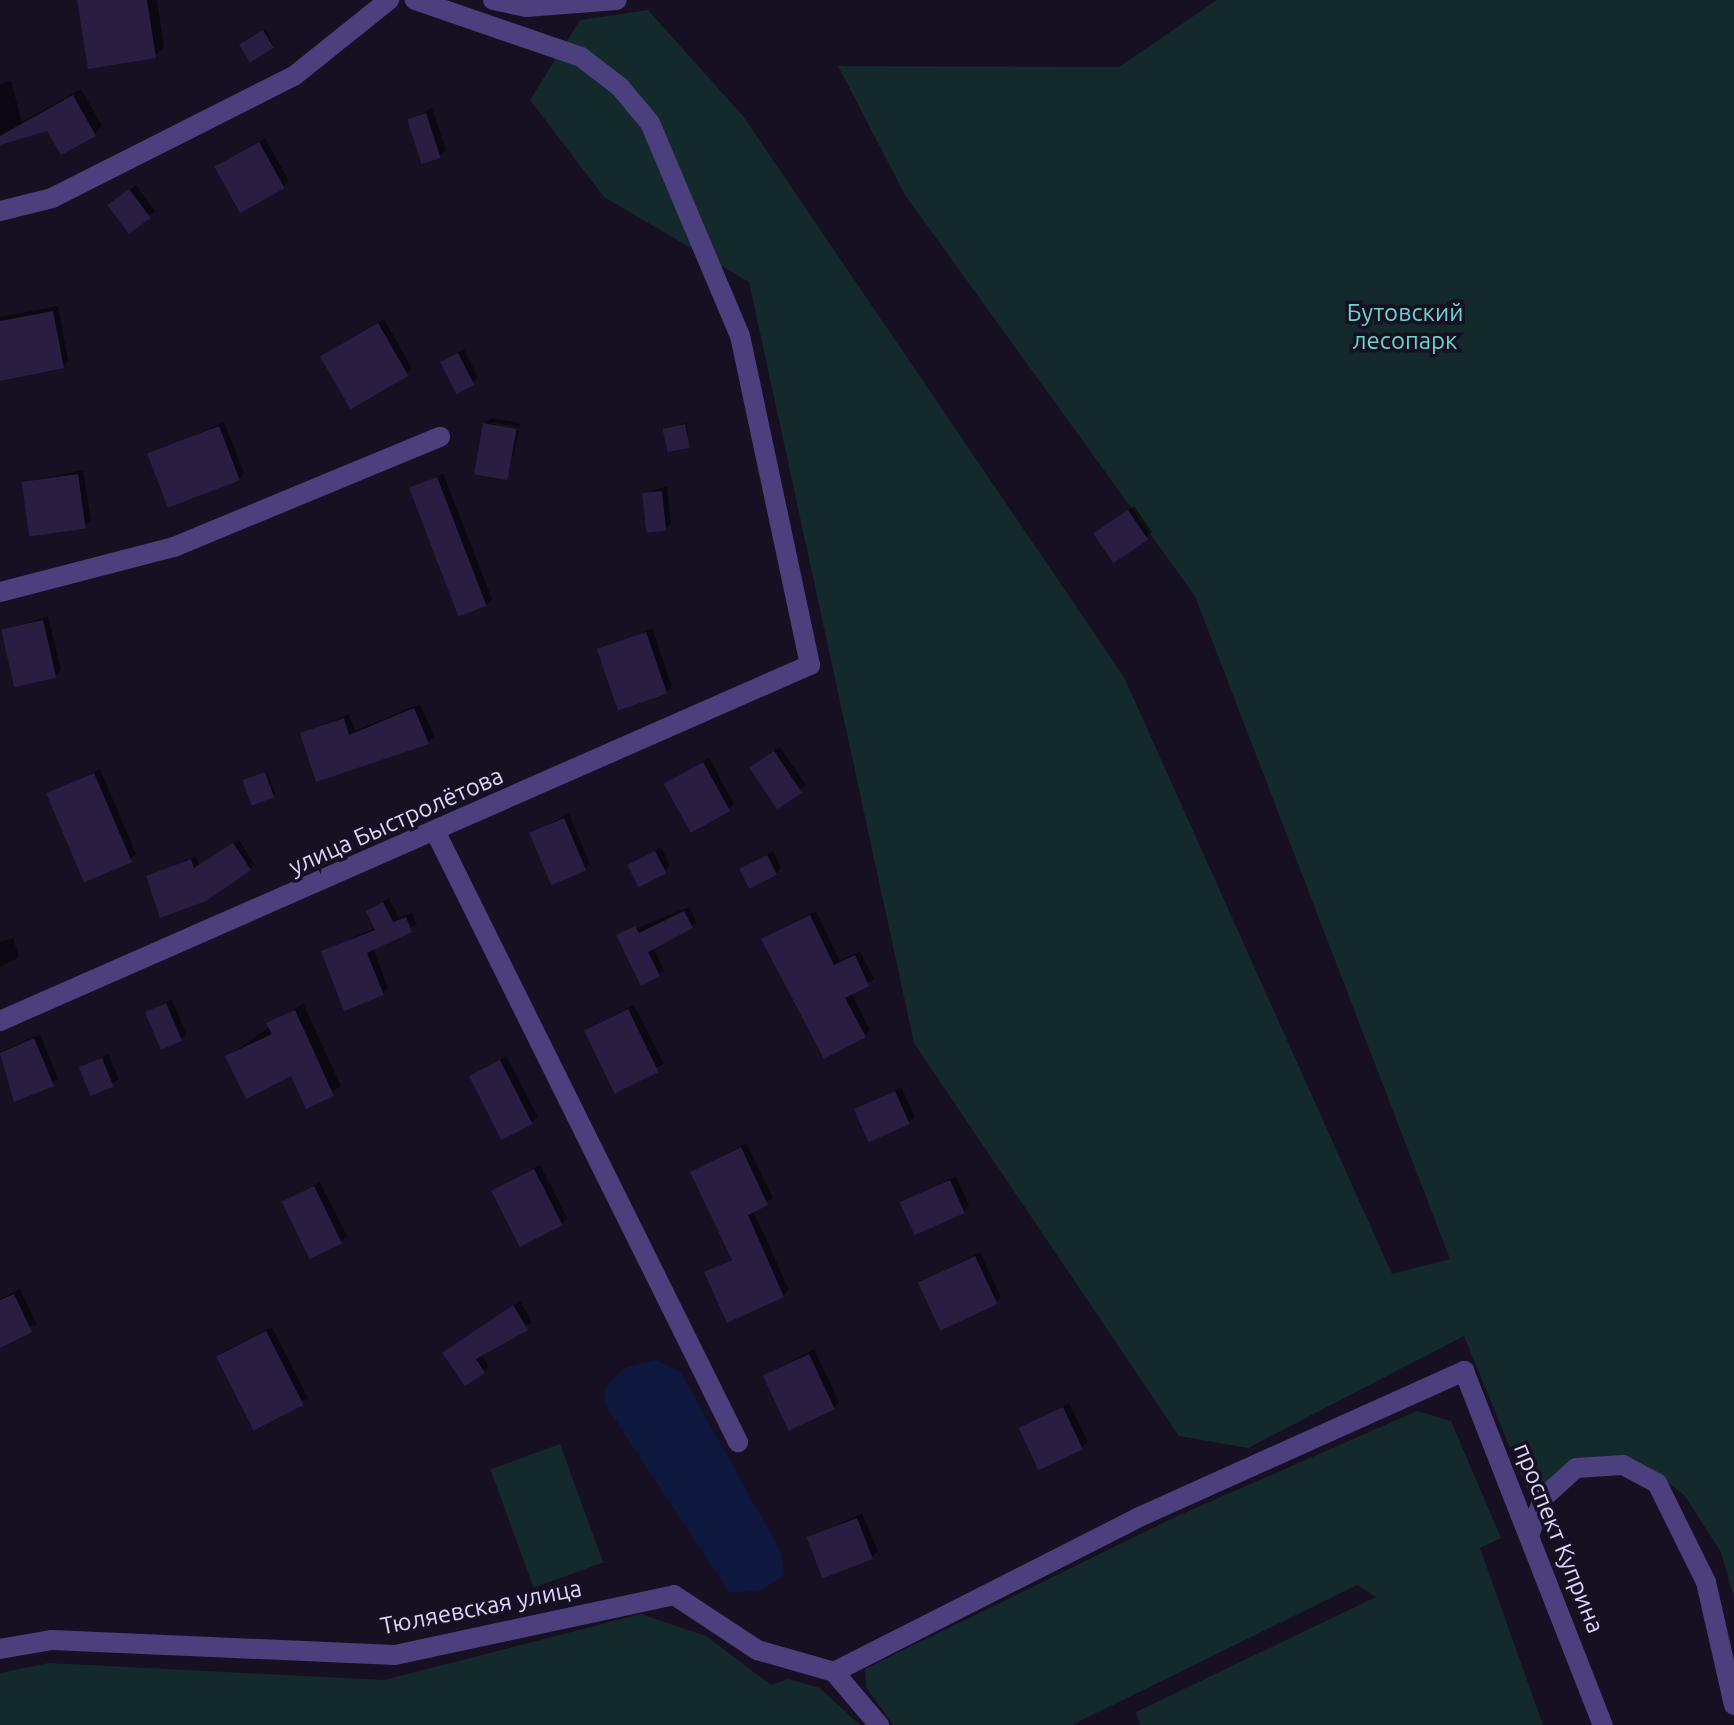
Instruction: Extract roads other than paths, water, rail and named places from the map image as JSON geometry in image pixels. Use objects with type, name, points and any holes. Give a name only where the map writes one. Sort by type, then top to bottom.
[{"type":"street","points":[[0,211],[52,198],[294,76],[389,0]]},
{"type":"street","name":"улица Быстролётова","points":[[0,1021],[436,833],[810,665],[740,336],[650,123],[620,87],[581,57],[415,0]]},
{"type":"street","points":[[493,0],[526,7],[617,0]]},
{"type":"street","points":[[0,592],[174,547],[440,437]]},
{"type":"street","points":[[436,833],[738,1442]]},
{"type":"street","name":"проспект Куприна","points":[[834,1672],[1137,1518],[1464,1371],[1603,1725]]},
{"type":"street","points":[[1530,1533],[1544,1497],[1576,1468],[1623,1465],[1657,1483],[1706,1582],[1734,1707],[1734,1725]]},
{"type":"street","name":"Тюляевская улица","points":[[0,1649],[52,1640],[395,1655],[674,1595],[757,1650],[834,1672]]},
{"type":"street","points":[[834,1672],[879,1725]]},
{"type":"water","points":[[655,1360],[680,1371],[781,1552],[784,1576],[762,1590],[730,1593],[604,1403],[605,1387],[624,1368]]},
{"type":"park label","name":"Бутовский лесопарк","points":[[1405,327]]}]
